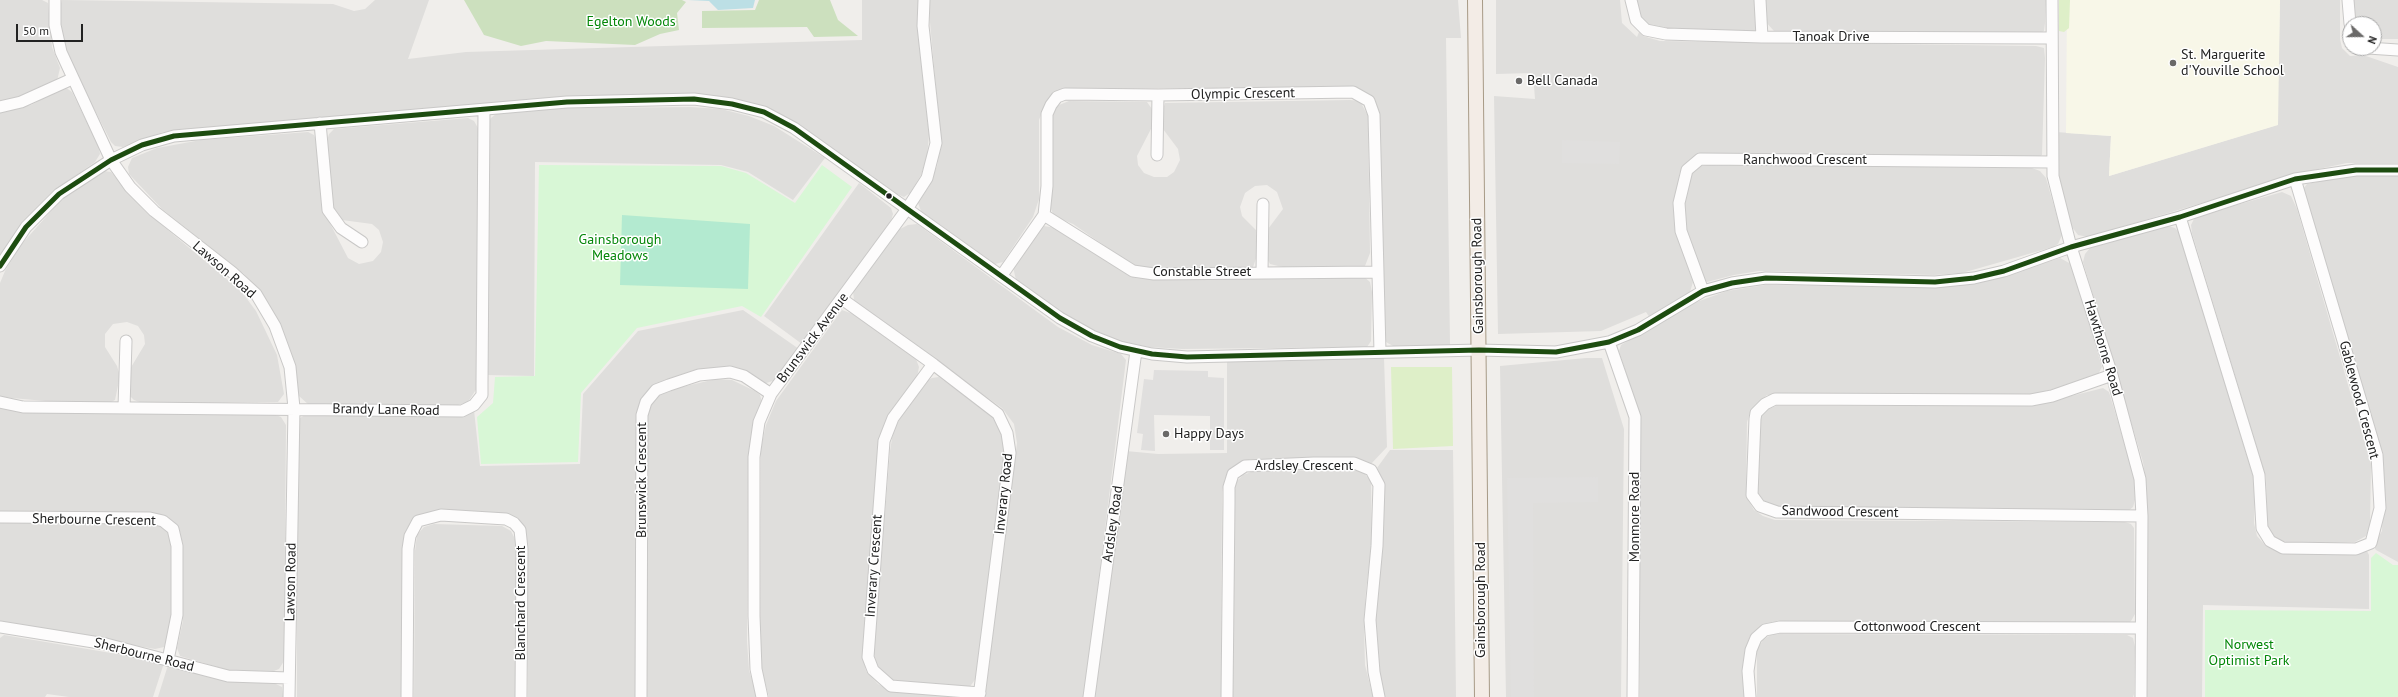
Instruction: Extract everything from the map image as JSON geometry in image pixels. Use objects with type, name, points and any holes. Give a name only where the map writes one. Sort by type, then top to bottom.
[{"type":"main road","name":"Gainsborough Road","points":[[1475,0],[1482,697]]},
{"type":"street","name":"Lawson Road","points":[[55,0],[55,25],[61,52],[72,79],[111,160],[130,186],[154,211],[232,272],[256,294],[275,326],[290,367],[294,408],[289,697]]},
{"type":"street","name":"Brunswick Avenue","points":[[762,697],[756,669],[754,616],[754,457],[760,422],[771,394],[907,209],[927,178],[936,143],[923,26],[924,0]]},
{"type":"street","name":"Tanoak Drive","points":[[1631,0],[1636,20],[1646,30],[1666,34],[1762,37],[2052,38]]},
{"type":"street","points":[[1760,0],[1762,37]]},
{"type":"street","name":"Hawthorne Road","points":[[2052,0],[2052,162],[2071,248],[2112,375],[2138,467],[2142,516],[2141,697]]},
{"type":"street","points":[[2348,0],[2349,16]]},
{"type":"street","points":[[2382,49],[2398,50]]},
{"type":"street","points":[[0,107],[21,102],[72,79]]},
{"type":"street","name":"Olympic Crescent","points":[[1002,275],[1044,214],[1047,186],[1047,114],[1057,97],[1065,94],[1158,95],[1353,92],[1369,101],[1374,115],[1376,272],[1380,352]]},
{"type":"street","points":[[1158,95],[1158,155]]},
{"type":"street","points":[[0,266],[26,227],[58,194],[111,160],[142,145],[174,136],[591,102],[694,99],[732,104],[764,112],[794,128],[1002,275],[1060,318],[1079,329],[1120,347],[1136,351],[1187,357],[1479,350],[1556,352],[1609,342],[1638,330],[1703,291],[1732,283],[1766,278],[1935,282],[1974,278],[2004,271],[2071,248],[2180,217],[2295,180],[2356,170],[2398,170]]},
{"type":"street","name":"Brandy Lane Road","points":[[0,402],[23,407],[294,408],[462,411],[474,405],[482,395],[484,111]]},
{"type":"street","points":[[320,123],[328,210],[341,228],[362,242]]},
{"type":"street","name":"Ranchwood Crescent","points":[[1703,291],[1681,231],[1679,203],[1687,170],[1700,160],[2052,162]]},
{"type":"street","name":"Gablewood Crescent","points":[[2180,217],[2259,475],[2262,528],[2270,541],[2283,548],[2356,549],[2371,543],[2380,508],[2377,455],[2295,180]]},
{"type":"street","points":[[1262,272],[1263,204]]},
{"type":"street","name":"Constable Street","points":[[1044,214],[1133,271],[1154,274],[1376,272]]},
{"type":"street","name":"Inverary Road","points":[[842,299],[933,364],[998,414],[1008,433],[1010,452],[979,695]]},
{"type":"street","points":[[124,408],[126,341]]},
{"type":"street","name":"Monmore Road","points":[[1609,342],[1635,417],[1633,697]]},
{"type":"street","name":"Ardsley Road","points":[[1089,697],[1136,351]]},
{"type":"street","name":"Inverary Crescent","points":[[933,364],[893,418],[884,441],[868,657],[873,670],[891,686],[979,695]]},
{"type":"street","name":"Brunswick Crescent","points":[[641,697],[642,415],[646,402],[656,390],[669,385],[699,375],[730,372],[744,376],[771,394]]},
{"type":"street","name":"Sandwood Crescent","points":[[2112,375],[2052,396],[2031,400],[1775,399],[1765,404],[1756,413],[1752,495],[1760,506],[1777,512],[2142,516]]},
{"type":"street","name":"Ardsley Crescent","points":[[1227,697],[1229,494],[1233,474],[1245,466],[1314,463],[1354,463],[1371,470],[1379,485],[1377,546],[1370,620],[1374,672],[1379,697]]},
{"type":"street","name":"Blanchard Crescent","points":[[408,697],[408,549],[410,536],[418,521],[440,515],[506,519],[514,523],[520,530],[522,549],[521,697]]},
{"type":"street","name":"Sherbourne Crescent","points":[[0,517],[150,518],[163,521],[174,529],[178,546],[177,615],[168,660]]},
{"type":"street","name":"Sherbourne Road","points":[[0,627],[106,644],[228,676],[289,678]]},
{"type":"street","name":"Cottonwood Crescent","points":[[1750,697],[1748,671],[1751,650],[1756,638],[1765,630],[1780,627],[2141,628]]},
{"type":"shaded area","points":[[0,0],[42,0],[48,3],[52,47],[60,68],[57,81],[11,101],[0,101]]},
{"type":"shaded area","points":[[62,0],[333,4],[354,11],[365,9],[375,0],[429,0],[408,59],[466,52],[862,40],[862,0],[918,0],[919,34],[929,135],[927,157],[921,175],[910,193],[904,197],[897,194],[780,115],[684,95],[537,99],[163,132],[123,147],[115,146],[111,142],[73,67],[64,42],[59,11]]},
{"type":"shaded area","points":[[928,0],[1458,0],[1461,38],[1446,38],[1450,345],[1393,346],[1386,342],[1383,335],[1379,111],[1373,98],[1346,87],[1072,89],[1056,93],[1046,102],[1039,120],[1039,199],[1033,217],[1003,262],[995,264],[921,211],[918,203],[929,186],[937,166],[941,145]]},
{"type":"shaded area","points":[[1496,0],[1620,0],[1622,23],[1637,37],[1639,32],[1643,36],[1660,41],[2036,46],[2044,48],[2042,155],[2035,159],[1689,161],[1680,172],[1675,201],[1675,229],[1693,282],[1690,292],[1650,318],[1646,312],[1601,331],[1498,334],[1494,96],[1535,99],[1533,73],[1496,74]]},
{"type":"shaded area","points":[[1631,0],[1760,0],[1762,37],[1646,30]]},
{"type":"shaded area","points":[[1764,0],[2046,0],[2044,31],[2039,34],[1774,31],[1764,20]]},
{"type":"shaded area","name":"St. Marguerite d'Youville School","points":[[2067,0],[2280,0],[2278,125],[2109,176],[2111,136],[2066,133]]},
{"type":"shaded area","points":[[2280,0],[2340,0],[2340,39],[2342,56],[2366,56],[2398,67],[2398,163],[2347,163],[2309,171],[2088,237],[2078,235],[2072,227],[2058,175],[2056,132],[2111,136],[2109,176],[2277,125]]},
{"type":"shaded area","points":[[2353,0],[2398,0],[2398,39],[2382,39],[2382,16],[2354,16]]},
{"type":"shaded area","points":[[65,87],[72,92],[99,147],[100,154],[95,162],[51,193],[26,219],[0,256],[0,111],[31,105]]},
{"type":"shaded area","points":[[1069,101],[1147,102],[1152,109],[1152,127],[1137,156],[1138,165],[1144,173],[1154,177],[1167,177],[1174,172],[1180,160],[1178,149],[1163,129],[1162,113],[1165,103],[1360,101],[1368,116],[1370,253],[1365,266],[1282,267],[1270,264],[1267,258],[1268,229],[1283,209],[1277,192],[1267,185],[1255,186],[1245,193],[1240,207],[1242,216],[1256,230],[1257,256],[1253,267],[1149,269],[1131,264],[1073,224],[1054,216],[1051,209],[1052,112],[1059,105]]},
{"type":"shaded area","points":[[691,107],[721,109],[749,116],[774,126],[825,158],[793,200],[748,172],[721,165],[535,162],[534,376],[486,375],[488,124],[491,118],[496,114],[565,108]]},
{"type":"shaded area","points":[[468,118],[474,121],[478,128],[477,388],[468,402],[458,405],[309,405],[299,396],[293,364],[261,295],[244,274],[162,209],[129,174],[128,167],[132,158],[157,148],[201,140],[308,132],[314,135],[317,143],[323,210],[348,258],[359,264],[373,261],[381,252],[383,242],[379,230],[372,224],[342,220],[333,208],[327,141],[329,134],[334,129]]},
{"type":"shaded area","points":[[1562,140],[1620,142],[1619,164],[1562,163]]},
{"type":"shaded area","points":[[1708,165],[2032,168],[2040,171],[2046,178],[2062,235],[2058,244],[2053,247],[1962,273],[1934,275],[1759,271],[1734,275],[1707,282],[1703,278],[1687,233],[1684,207],[1687,179],[1695,167]]},
{"type":"shaded area","points":[[104,171],[111,172],[145,211],[241,291],[256,311],[277,355],[284,394],[278,402],[142,403],[134,400],[129,395],[130,369],[145,344],[144,335],[138,326],[127,322],[113,324],[105,334],[105,347],[117,366],[120,376],[115,400],[109,403],[57,402],[0,397],[0,283],[5,271],[20,246],[60,201]]},
{"type":"shaded area","points":[[2346,176],[2398,176],[2398,562],[2376,550],[2373,546],[2382,531],[2384,477],[2303,189],[2307,184]]},
{"type":"shaded area","points":[[859,183],[891,208],[893,214],[891,221],[802,344],[764,316]]},
{"type":"shaded area","points":[[2282,192],[2291,196],[2297,209],[2371,464],[2370,525],[2366,536],[2355,542],[2289,543],[2272,537],[2267,525],[2266,478],[2192,233],[2191,225],[2195,217]]},
{"type":"shaded area","points":[[917,224],[1058,327],[1092,345],[1121,354],[1126,360],[1084,697],[985,697],[1017,443],[1014,424],[1002,408],[859,306],[854,300],[853,291],[898,230],[908,225]]},
{"type":"shaded area","points":[[1044,226],[1056,228],[1135,278],[1153,279],[1362,275],[1370,282],[1372,292],[1371,341],[1367,347],[1182,349],[1149,347],[1119,341],[1084,328],[1016,280],[1013,267]]},
{"type":"shaded area","points":[[2168,226],[2175,228],[2180,233],[2255,483],[2254,523],[2257,536],[2265,545],[2278,552],[2356,554],[2367,551],[2369,555],[2369,609],[2203,605],[2202,697],[2145,697],[2147,489],[2143,462],[2083,262],[2085,254],[2090,248]]},
{"type":"shaded area","points":[[2060,258],[2071,264],[2102,367],[2096,378],[2030,395],[1767,395],[1751,410],[1747,422],[1746,487],[1748,500],[1754,510],[1763,516],[1775,520],[2125,522],[2131,524],[2134,528],[2135,614],[2131,621],[2127,624],[1778,622],[1763,625],[1750,636],[1745,649],[1745,697],[1640,697],[1640,416],[1619,351],[1621,345],[1691,304],[1727,291],[1765,285],[1953,286],[1985,281]]},
{"type":"shaded area","points":[[743,310],[799,349],[776,380],[763,384],[737,370],[719,367],[664,381],[650,390],[640,404],[637,697],[528,697],[528,545],[525,533],[503,513],[430,512],[411,523],[406,530],[403,545],[402,697],[297,697],[297,426],[300,418],[305,415],[474,410],[480,466],[580,464],[583,394],[638,331]]},
{"type":"shaded area","points":[[842,310],[853,314],[916,359],[919,367],[917,377],[888,416],[880,437],[863,654],[866,671],[878,684],[893,692],[970,697],[769,697],[760,664],[761,448],[766,425],[776,401]]},
{"type":"shaded area","points":[[1384,358],[1387,447],[1371,464],[1353,458],[1251,459],[1231,468],[1225,478],[1222,492],[1221,697],[1095,697],[1126,451],[1158,454],[1227,453],[1227,359]]},
{"type":"shaded area","points":[[1586,358],[1602,358],[1624,429],[1621,697],[1506,697],[1500,366]]},
{"type":"shaded area","points":[[1154,370],[1208,371],[1208,377],[1224,378],[1224,450],[1210,450],[1210,416],[1154,415],[1155,451],[1141,450],[1143,434],[1137,433],[1144,379],[1153,380]]},
{"type":"shaded area","points":[[939,377],[995,418],[1002,428],[1005,456],[979,674],[969,688],[904,683],[889,679],[878,669],[874,654],[890,451],[893,432],[900,418],[926,381]]},
{"type":"shaded area","points":[[716,379],[732,380],[755,391],[760,395],[762,402],[755,418],[748,457],[747,641],[749,670],[757,697],[647,697],[646,418],[650,405],[657,395],[665,391]]},
{"type":"shaded area","points":[[2103,388],[2109,392],[2134,476],[2135,500],[2133,507],[2127,512],[1771,508],[1758,494],[1759,418],[1766,410],[1776,406],[2032,406]]},
{"type":"shaded area","points":[[0,407],[273,414],[281,417],[286,425],[284,661],[279,669],[274,671],[231,671],[180,656],[177,648],[183,621],[183,545],[180,532],[174,522],[158,515],[0,512]]},
{"type":"shaded area","points":[[1390,450],[1453,450],[1456,697],[1383,697],[1375,634],[1377,595],[1382,557],[1384,484],[1377,468]]},
{"type":"shaded area","points":[[1254,471],[1362,471],[1371,481],[1372,544],[1366,590],[1364,628],[1365,665],[1373,697],[1233,697],[1234,493],[1237,481],[1243,475]]},
{"type":"shaded area","points":[[1598,477],[1598,502],[1533,503],[1534,697],[1511,697],[1507,478]]},
{"type":"shaded area","points":[[0,522],[152,525],[163,527],[169,533],[172,543],[172,621],[164,647],[155,649],[0,622]]},
{"type":"shaded area","points":[[434,524],[502,526],[511,531],[516,541],[515,697],[414,697],[415,551],[417,535],[424,527]]},
{"type":"shaded area","points":[[1772,634],[2127,635],[2133,638],[2135,647],[2134,694],[2133,697],[1757,697],[1757,650],[1763,640]]},
{"type":"shaded area","points":[[4,635],[164,663],[153,697],[69,697],[47,694],[45,697],[0,697],[0,638]]},
{"type":"shaded area","points":[[168,665],[231,681],[274,683],[282,687],[283,697],[158,697]]},
{"type":"green space","name":"Egelton Woods","points":[[464,0],[682,0],[686,2],[677,13],[679,30],[660,34],[635,45],[546,41],[521,46],[484,35]]},
{"type":"green space","name":"Egelton Woods","points":[[759,0],[830,0],[838,20],[858,36],[814,37],[807,27],[702,28],[702,11],[755,10]]},
{"type":"green space","points":[[2059,0],[2070,0],[2069,28],[2064,32],[2059,31]]},
{"type":"green space","name":"Gainsborough Meadows","points":[[539,165],[721,166],[746,173],[795,203],[822,165],[852,187],[761,317],[742,306],[637,328],[581,393],[578,462],[481,464],[477,417],[493,403],[495,377],[535,376]]},
{"type":"green space","points":[[622,215],[750,224],[748,289],[620,285]]},
{"type":"green space","points":[[1391,367],[1452,367],[1453,446],[1393,449]]},
{"type":"green space","name":"Norwest Optimist Park","points":[[2376,553],[2393,565],[2398,565],[2398,697],[2205,697],[2205,610],[2371,611],[2371,558]]},
{"type":"water","points":[[688,0],[755,0],[753,8],[718,10],[709,1]]},
{"type":"transit line","points":[[0,266],[26,227],[59,194],[111,160],[142,145],[174,136],[567,102],[694,99],[732,104],[764,112],[794,128],[1060,318],[1092,336],[1120,347],[1152,354],[1187,357],[1479,350],[1556,352],[1609,342],[1638,330],[1703,291],[1732,283],[1766,278],[1935,282],[1974,278],[2004,271],[2071,247],[2180,217],[2295,179],[2356,170],[2398,170]]},
{"type":"place","name":"St. Marguerite d'Youville School","points":[[2173,63]]},
{"type":"place","name":"Bell Canada","points":[[1519,81]]},
{"type":"place","name":"Happy Days","points":[[1166,434]]}]
